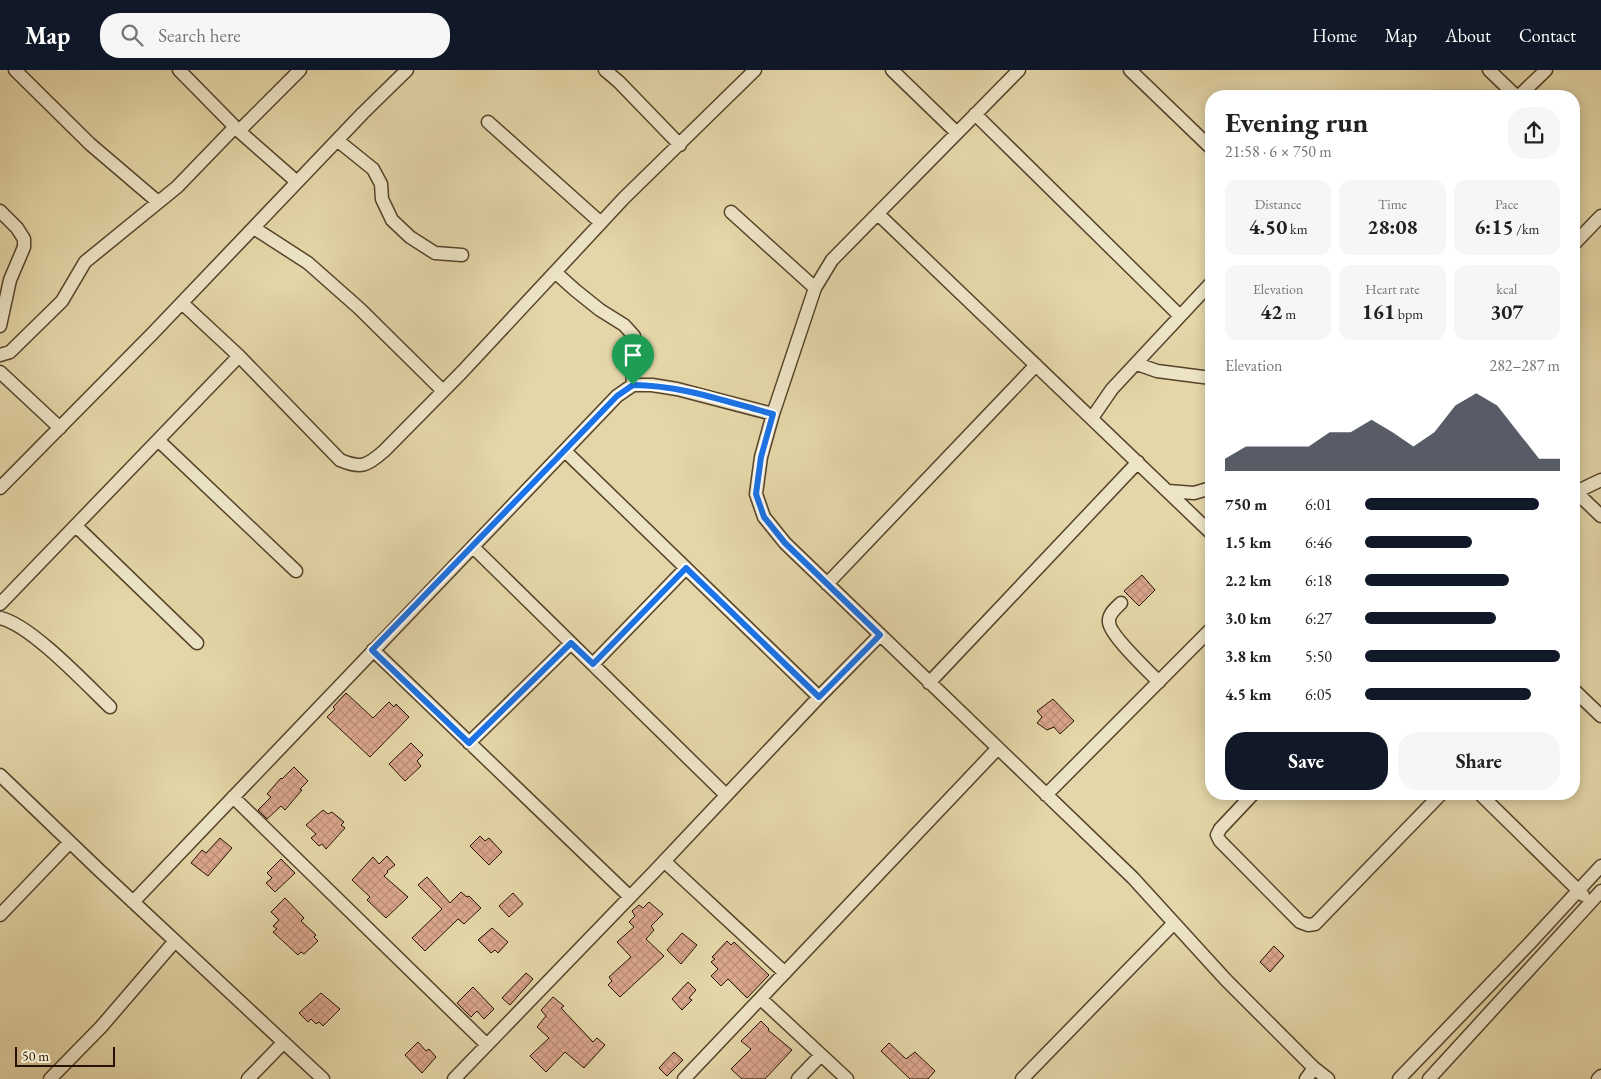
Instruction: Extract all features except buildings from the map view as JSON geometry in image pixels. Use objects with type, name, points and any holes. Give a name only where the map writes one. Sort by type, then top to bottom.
[{"type":"street","points":[[15,70],[90,144],[158,202]]},
{"type":"street","points":[[179,70],[237,129],[297,182]]},
{"type":"street","points":[[0,356],[10,352],[62,301],[85,262],[177,187],[300,70]]},
{"type":"street","points":[[0,488],[407,70]]},
{"type":"street","points":[[605,70],[680,145]]},
{"type":"street","points":[[182,303],[240,356],[340,460],[354,466],[370,464],[443,391],[624,198],[680,145],[754,70]]},
{"type":"street","points":[[892,70],[957,133]]},
{"type":"street","points":[[1019,70],[832,260],[815,288],[773,414],[761,457],[756,494],[764,517],[785,543],[1133,878],[1226,980],[1314,1068],[1328,1079]]},
{"type":"street","points":[[1130,70],[1205,142]]},
{"type":"street","points":[[1489,70],[1511,90]]},
{"type":"street","points":[[1524,90],[1546,70]]},
{"type":"street","points":[[975,114],[1180,316]]},
{"type":"street","points":[[488,122],[601,223]]},
{"type":"street","points":[[337,140],[373,169],[381,184],[382,199],[392,220],[410,237],[435,253],[462,256]]},
{"type":"street","points":[[0,211],[17,228],[24,239],[24,247],[10,280],[0,326]]},
{"type":"street","points":[[731,212],[815,288]]},
{"type":"street","points":[[878,214],[1205,527]]},
{"type":"street","points":[[1580,238],[1601,216]]},
{"type":"street","points":[[254,228],[308,263],[360,310],[443,391]]},
{"type":"street","points":[[556,272],[600,310],[624,325],[634,336],[633,385]]},
{"type":"street","points":[[1092,418],[1112,389],[1205,290]]},
{"type":"street","points":[[0,604],[240,356]]},
{"type":"street","points":[[1137,364],[1158,371],[1205,377]]},
{"type":"street","points":[[827,584],[1036,365]]},
{"type":"street","points":[[0,372],[60,428]]},
{"type":"street","points":[[133,902],[617,396],[633,385],[652,385],[677,389],[773,414]]},
{"type":"street","points":[[158,440],[296,571]]},
{"type":"street","points":[[565,451],[819,697]]},
{"type":"street","points":[[929,683],[1138,462]]},
{"type":"street","points":[[1580,489],[1601,480]]},
{"type":"street","points":[[1168,491],[1194,493],[1205,490]]},
{"type":"street","points":[[1580,496],[1601,516]]},
{"type":"street","points":[[76,526],[197,642]]},
{"type":"street","points":[[472,547],[726,795]]},
{"type":"street","points":[[593,664],[686,568]]},
{"type":"street","points":[[1120,602],[1109,616],[1108,623],[1113,633],[1159,682]]},
{"type":"street","points":[[0,618],[8,619],[44,645],[110,707]]},
{"type":"street","points":[[454,1079],[880,635]]},
{"type":"street","points":[[1046,795],[1205,635]]},
{"type":"street","points":[[469,743],[571,643]]},
{"type":"street","points":[[372,650],[630,897]]},
{"type":"street","points":[[1580,696],[1601,716]]},
{"type":"street","points":[[684,1079],[997,748]]},
{"type":"street","points":[[0,774],[133,902],[323,1079]]},
{"type":"street","points":[[233,797],[487,1045]]},
{"type":"street","points":[[1247,800],[1220,829],[1218,835],[1220,841],[1300,922],[1308,925],[1315,924],[1434,800]]},
{"type":"street","points":[[1486,800],[1590,902]]},
{"type":"street","points":[[0,915],[70,842]]},
{"type":"street","points":[[664,861],[785,973]]},
{"type":"street","points":[[1399,1079],[1601,866]]},
{"type":"street","points":[[1429,1079],[1601,891]]},
{"type":"street","points":[[1031,1076],[1174,923]]},
{"type":"street","points":[[50,1079],[101,1027],[175,941]]},
{"type":"street","points":[[761,999],[848,1079]]},
{"type":"street","points":[[248,1079],[283,1043]]},
{"type":"street","points":[[798,1079],[821,1055]]},
{"type":"street","points":[[1306,1079],[1314,1068]]},
{"type":"street","points":[[1598,1079],[1601,1076]]},
{"type":"route","points":[[633,385],[652,385],[677,389],[773,414],[761,457],[756,494],[764,517],[785,543],[880,635],[819,697],[686,568],[593,664],[571,643],[469,743],[372,650],[617,396],[633,385]]}]
